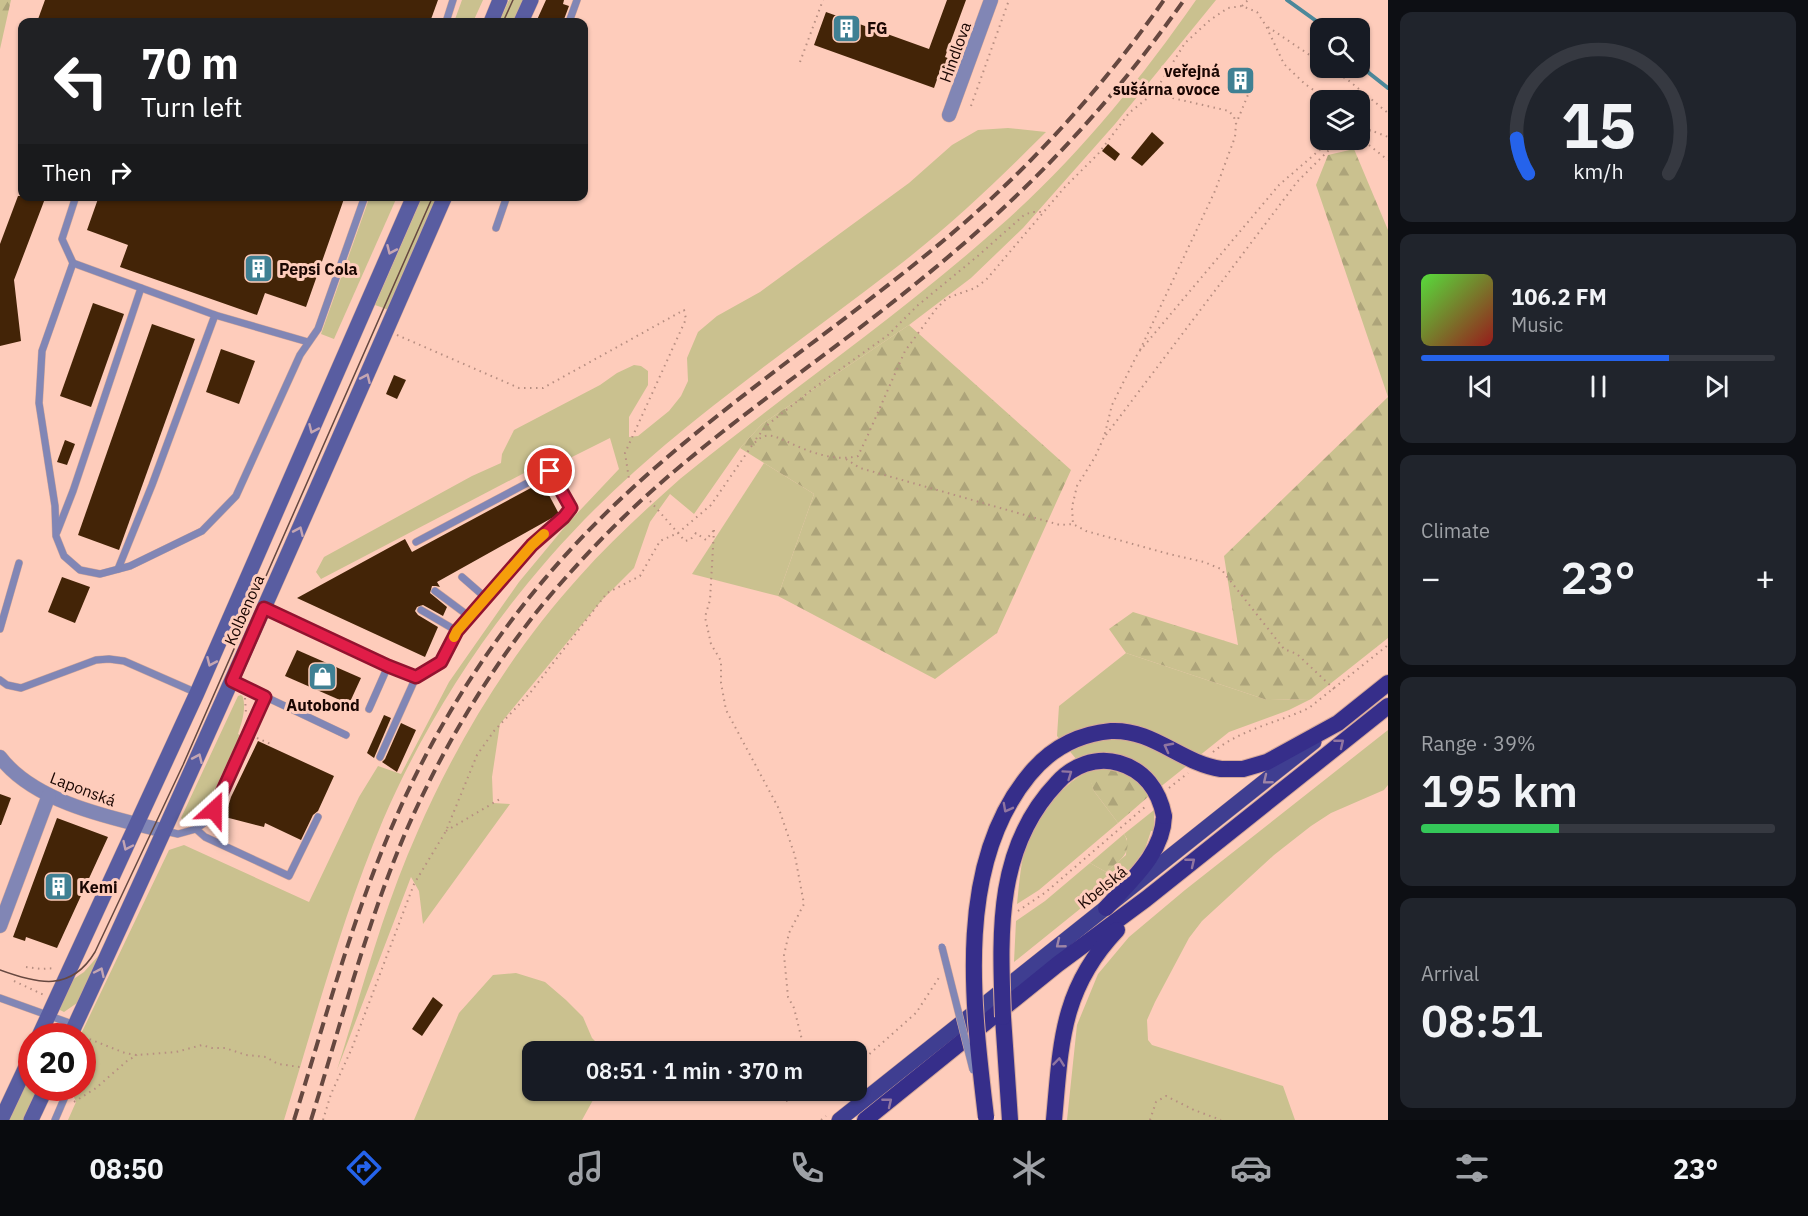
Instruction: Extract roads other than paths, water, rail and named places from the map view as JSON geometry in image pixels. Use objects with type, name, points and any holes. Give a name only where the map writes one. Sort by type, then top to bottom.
[{"type":"highway","name":"Kbelská","points":[[1338,723],[1388,683]]},
{"type":"highway","points":[[865,1120],[1058,964],[1146,899],[1388,706]]},
{"type":"highway","points":[[986,1118],[978,1048],[974,978],[976,925],[982,882],[987,857],[1001,820],[1018,788],[1036,767],[1061,746],[1083,736],[1113,731],[1144,736],[1192,761],[1209,767],[1244,769],[1261,765],[1338,723]]},
{"type":"highway","points":[[1010,1120],[1001,966],[1002,932],[1011,865],[1025,826],[1040,801],[1061,778],[1079,766],[1099,761],[1117,762],[1148,780],[1157,793],[1164,816],[1162,834],[1153,854],[1106,908]]},
{"type":"highway","points":[[1054,1120],[1062,1038],[1072,997],[1097,953],[1146,899]]},
{"type":"main road","points":[[493,18],[501,0]]},
{"type":"main road","points":[[523,18],[531,0]]},
{"type":"main road","name":"Kolbenova","points":[[46,1023],[197,693],[412,201]]},
{"type":"main road","name":"Kolbenova","points":[[79,1023],[281,572],[443,201]]},
{"type":"main road","name":"Kbelská","points":[[839,1120],[1338,723]]},
{"type":"main road","points":[[1,1120],[18,1084]]},
{"type":"main road","points":[[31,1120],[40,1101]]},
{"type":"street","name":"Hindlova","points":[[949,115],[991,0]]},
{"type":"street","name":"Laponská","points":[[0,757],[9,770],[49,795],[117,820],[165,831]]},
{"type":"street","points":[[0,926],[49,795]]},
{"type":"lane","points":[[447,18],[453,0]]},
{"type":"lane","points":[[570,18],[577,0]]},
{"type":"lane","points":[[74,201],[62,239],[73,263],[42,351],[39,403],[55,506],[56,536],[64,556],[80,570],[100,574],[130,566],[202,531],[236,496],[300,355],[318,329],[363,201]]},
{"type":"lane","points":[[496,228],[505,201]]},
{"type":"lane","points":[[73,263],[215,315],[308,342]]},
{"type":"lane","points":[[56,536],[141,288]]},
{"type":"lane","points":[[118,569],[215,315]]},
{"type":"lane","points":[[380,757],[416,677],[441,662],[457,631],[532,545],[571,508],[550,471],[416,542]]},
{"type":"lane","points":[[0,629],[19,563]]},
{"type":"lane","points":[[462,577],[486,598]]},
{"type":"lane","points":[[435,591],[470,617]]},
{"type":"lane","points":[[264,608],[416,677]]},
{"type":"lane","points":[[421,610],[457,631]]},
{"type":"lane","points":[[0,680],[7,685],[21,688],[96,660],[109,659],[124,661],[197,693]]},
{"type":"lane","points":[[369,709],[388,666]]},
{"type":"lane","points":[[232,681],[346,735]]},
{"type":"lane","points":[[165,831],[178,834],[196,829],[207,821],[265,697]]},
{"type":"lane","points":[[196,829],[205,837],[289,876],[318,817]]},
{"type":"lane","points":[[942,947],[986,1118]]},
{"type":"lane","points":[[0,998],[49,1016],[60,1023]]},
{"type":"lane","points":[[56,1116],[63,1101]]},
{"type":"waterway","points":[[1287,0],[1312,18]]},
{"type":"waterway","points":[[1370,74],[1388,88]]},
{"type":"tram line","points":[[505,18],[513,0]]},
{"type":"tram line","points":[[0,970],[40,981],[64,979],[86,965],[95,952],[183,765],[431,201]]},
{"type":"railway","points":[[294,1120],[352,932],[394,822],[450,712],[494,643],[519,610],[572,548],[614,505],[659,465],[705,426],[943,241],[1004,186],[1089,97],[1164,0]]},
{"type":"railway","points":[[311,1120],[367,936],[407,829],[435,770],[467,712],[503,657],[543,604],[590,551],[659,484],[737,421],[859,329],[993,217],[1062,150],[1094,115],[1155,40],[1184,0]]},
{"type":"place","name":"FG","points":[[846,28]]},
{"type":"place","name":"veřejná sušárna ovoce","points":[[1241,80]]},
{"type":"place","name":"Pepsi Cola","points":[[258,269]]},
{"type":"place","name":"Autobond","points":[[323,677]]},
{"type":"place","name":"Kemi","points":[[58,887]]}]
